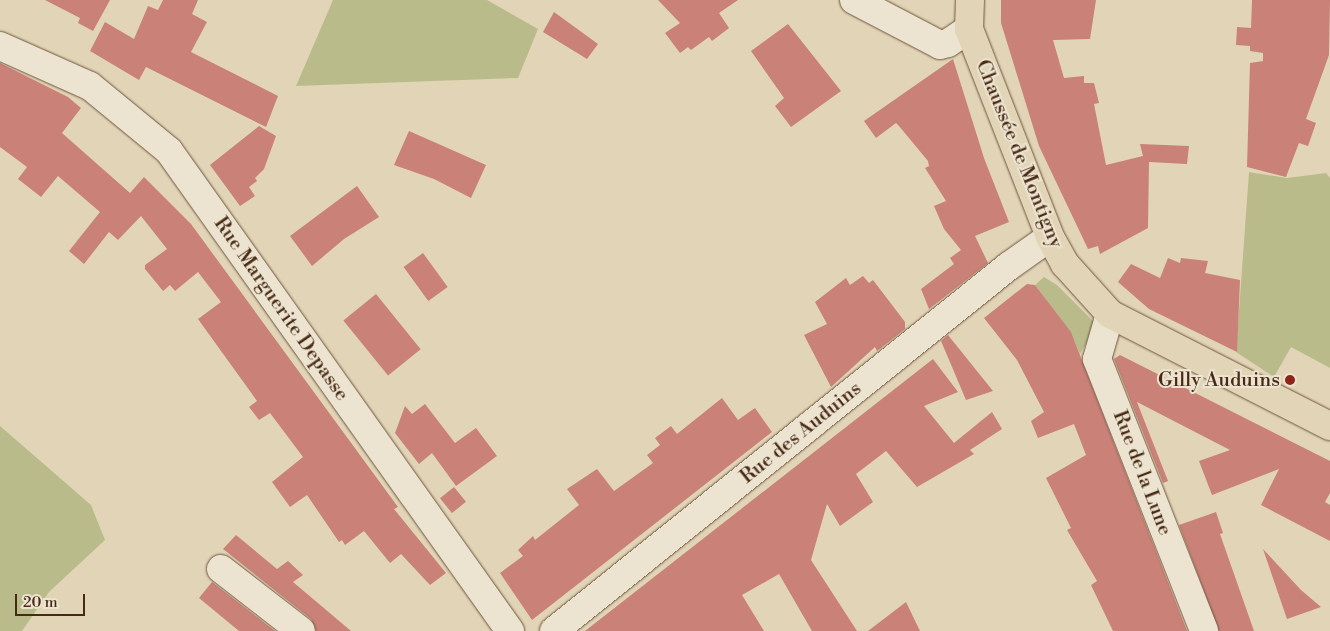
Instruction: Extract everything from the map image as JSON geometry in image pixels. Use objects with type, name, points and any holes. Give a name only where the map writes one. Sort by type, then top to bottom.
[{"type":"main road","name":"Chaussée de Montigny","points":[[970,0],[969,29],[1050,237],[1065,264],[1110,314],[1330,426]]},
{"type":"street","points":[[854,0],[940,45],[948,43],[969,29]]},
{"type":"street","name":"Rue Marguerite Depasse","points":[[0,46],[90,86],[169,150],[510,631]]},
{"type":"street","name":"Rue des Auduins","points":[[554,631],[1009,266],[1050,237]]},
{"type":"street","name":"Rue de la Lune","points":[[1110,314],[1097,359],[1204,631]]},
{"type":"street","points":[[221,569],[301,631]]},
{"type":"green space","points":[[333,0],[487,0],[538,29],[518,78],[296,86]]},
{"type":"green space","points":[[1249,172],[1287,178],[1326,173],[1330,178],[1330,368],[1291,347],[1274,377],[1236,352]]},
{"type":"green space","points":[[1044,277],[1057,285],[1097,325],[1080,354],[1071,333],[1035,285]]},
{"type":"green space","points":[[0,426],[91,505],[105,540],[49,592],[22,631],[0,631]]},
{"type":"building","points":[[45,0],[110,0],[93,31],[78,23],[80,18]]},
{"type":"building","points":[[163,0],[198,0],[192,14],[207,22],[191,52],[278,96],[266,127],[146,67],[139,80],[90,51],[105,22],[134,39],[148,6],[158,10]]},
{"type":"building","points":[[658,0],[738,0],[719,13],[729,28],[712,41],[709,37],[691,50],[688,47],[680,53],[665,33],[680,23]]},
{"type":"building","points":[[1001,0],[1096,0],[1090,39],[1053,40],[1064,78],[1084,76],[1084,83],[1094,83],[1099,103],[1094,104],[1106,165],[1143,156],[1140,144],[1189,146],[1187,164],[1149,162],[1148,228],[1100,254],[1098,246],[1088,249],[1039,146],[1001,23]]},
{"type":"building","points":[[1252,0],[1330,0],[1329,55],[1306,119],[1316,123],[1308,146],[1299,143],[1286,177],[1247,167],[1250,63],[1263,61],[1263,53],[1250,51],[1250,46],[1236,45],[1237,27],[1251,28]]},
{"type":"building","points":[[554,12],[598,44],[587,59],[543,32]]},
{"type":"building","points":[[788,24],[841,91],[791,127],[775,106],[784,98],[751,51]]},
{"type":"building","points":[[953,59],[984,158],[1009,222],[975,236],[988,263],[929,309],[921,289],[954,264],[950,258],[961,250],[944,229],[934,206],[946,201],[925,168],[929,166],[928,161],[896,123],[876,138],[864,121]]},
{"type":"building","points":[[0,63],[68,97],[81,108],[62,133],[130,193],[144,177],[191,224],[398,507],[394,509],[446,573],[430,585],[401,554],[390,563],[364,531],[345,545],[342,540],[339,542],[307,495],[290,507],[272,482],[303,457],[270,413],[259,420],[249,407],[257,401],[198,319],[221,302],[198,272],[175,291],[170,285],[163,291],[145,269],[145,265],[167,249],[141,216],[118,240],[109,232],[84,264],[69,251],[100,212],[58,176],[41,197],[18,179],[27,167],[0,147]]},
{"type":"building","points":[[259,126],[276,136],[264,169],[255,178],[257,181],[249,187],[255,196],[240,206],[210,165]]},
{"type":"building","points":[[409,131],[486,165],[471,198],[434,179],[394,165]]},
{"type":"building","points":[[357,186],[379,217],[344,239],[312,266],[290,236]]},
{"type":"building","points":[[423,253],[448,287],[428,301],[404,267]]},
{"type":"building","points":[[1168,258],[1180,263],[1181,258],[1208,261],[1205,273],[1240,280],[1237,352],[1149,309],[1118,282],[1131,264],[1160,278]]},
{"type":"building","points":[[863,276],[869,283],[873,280],[905,322],[905,329],[877,351],[875,347],[831,387],[804,335],[827,324],[815,302],[846,278],[850,285]]},
{"type":"building","points":[[1027,284],[1035,285],[1071,332],[1187,631],[1113,631],[1091,585],[1097,581],[1067,530],[1071,528],[1046,478],[1086,455],[1074,424],[1038,438],[1031,421],[1044,412],[1017,360],[984,318]]},
{"type":"building","points":[[376,294],[421,349],[388,376],[343,320]]},
{"type":"building","points":[[948,335],[993,391],[966,400],[941,341]]},
{"type":"building","points":[[1120,355],[1330,461],[1330,493],[1325,502],[1330,505],[1330,541],[1261,505],[1279,469],[1212,495],[1199,461],[1230,450],[1137,402],[1168,481],[1163,483],[1114,359]]},
{"type":"building","points":[[933,359],[958,392],[924,406],[954,443],[992,412],[1002,429],[970,450],[974,454],[917,487],[886,451],[856,474],[873,502],[840,526],[827,504],[811,560],[857,631],[812,631],[779,574],[742,595],[764,631],[585,631]]},
{"type":"building","points":[[722,398],[738,420],[755,408],[772,432],[532,620],[500,573],[523,556],[518,550],[533,536],[535,540],[579,505],[567,489],[597,469],[614,491],[653,463],[647,455],[660,445],[655,438],[671,426],[677,434]]},
{"type":"building","points":[[425,404],[455,443],[476,428],[497,456],[456,486],[432,453],[419,464],[395,433],[405,406],[412,414]]},
{"type":"building","points":[[454,487],[466,502],[452,513],[440,498]]},
{"type":"building","points":[[1216,512],[1223,533],[1220,534],[1254,631],[1219,631],[1179,525]]},
{"type":"building","points":[[236,535],[277,569],[288,561],[303,575],[293,582],[351,631],[316,631],[311,619],[223,549]]},
{"type":"building","points":[[1263,549],[1301,590],[1321,607],[1287,619]]},
{"type":"building","points":[[212,582],[275,631],[239,631],[199,598]]},
{"type":"building","points":[[906,602],[920,631],[868,631]]},
{"type":"place","name":"Gilly Auduins","points":[[1290,380]]}]
